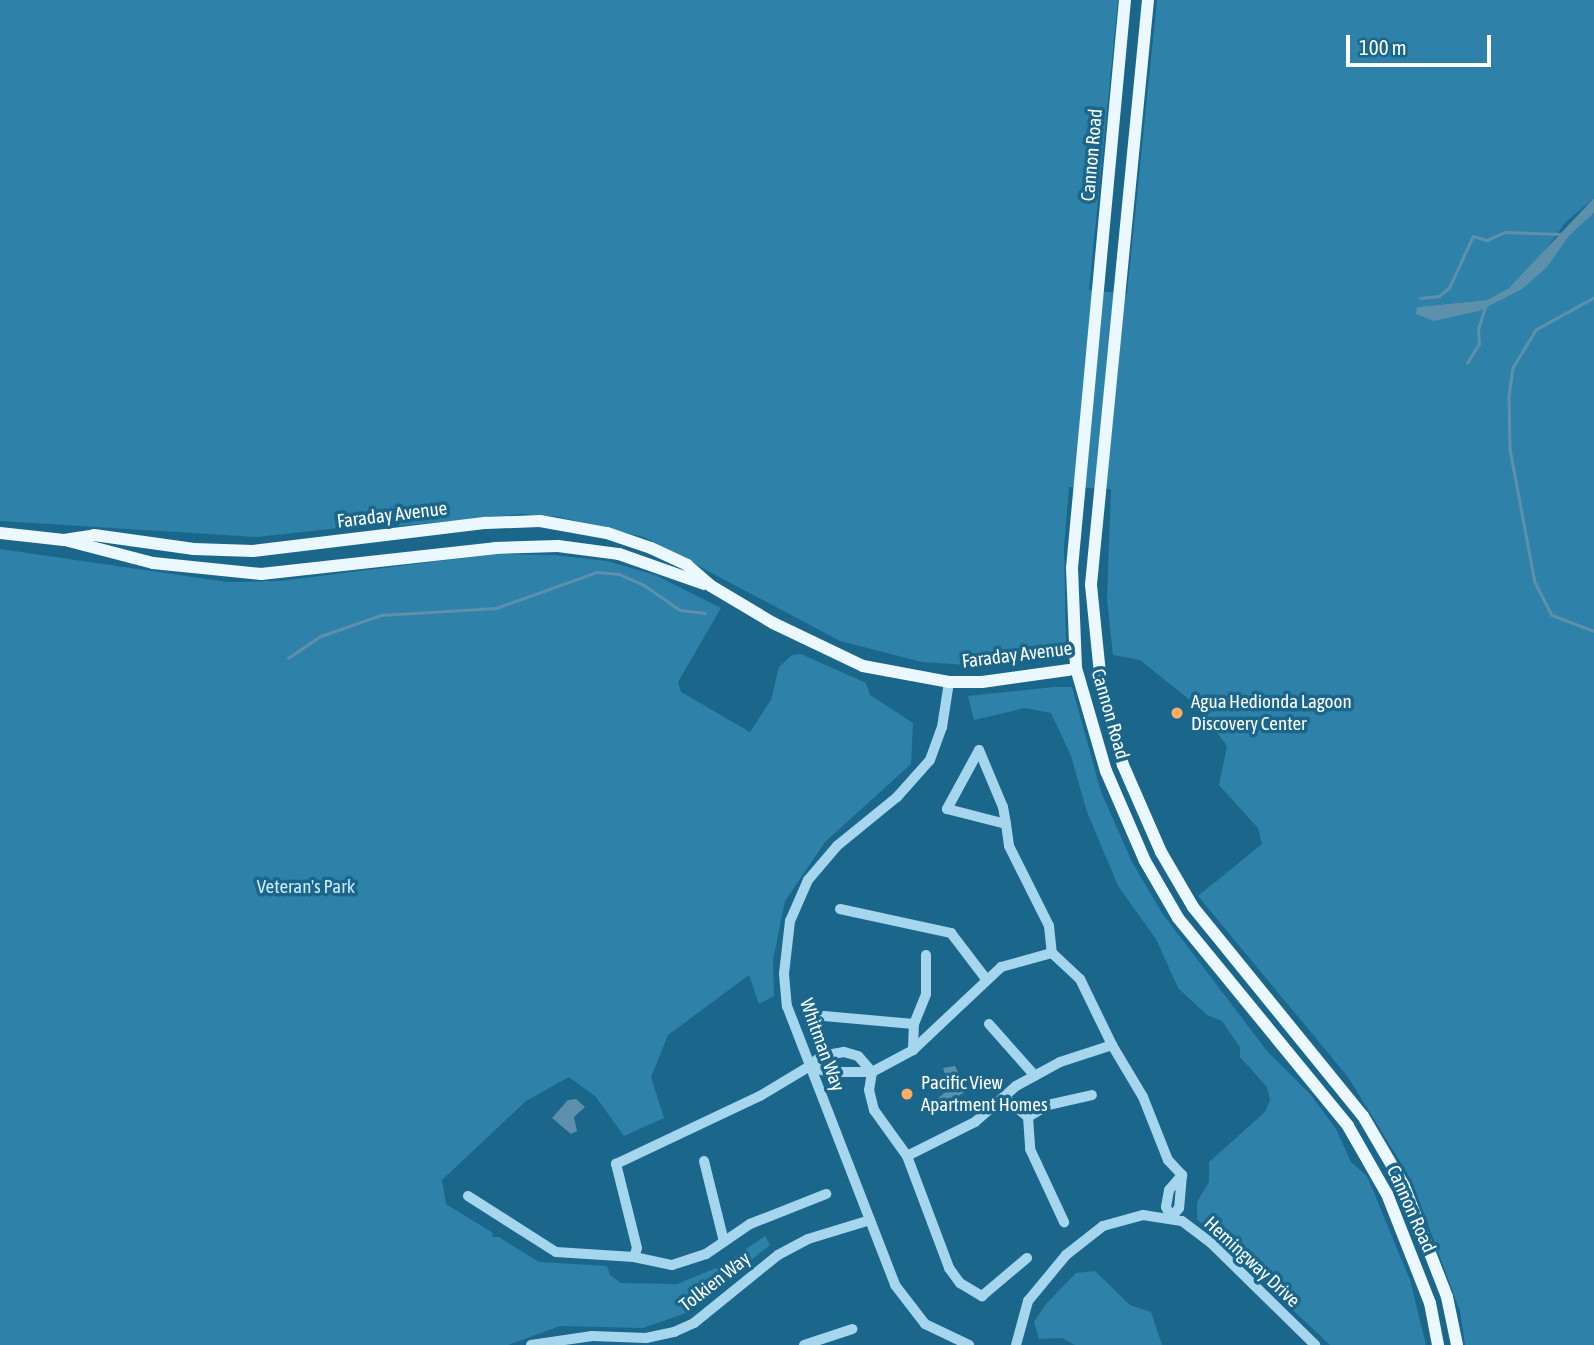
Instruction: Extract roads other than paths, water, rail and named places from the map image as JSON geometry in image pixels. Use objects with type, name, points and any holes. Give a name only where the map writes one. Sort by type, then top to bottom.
[{"type":"main road","name":"Cannon Road","points":[[1125,0],[1099,290],[1077,490],[1070,586],[1073,669],[1106,771],[1145,860],[1178,918],[1348,1126],[1387,1194],[1430,1303],[1438,1345]]},
{"type":"main road","name":"Cannon Road","points":[[1147,0],[1097,492],[1091,585],[1097,664],[1123,765],[1161,852],[1193,907],[1363,1116],[1404,1186],[1447,1297],[1457,1345]]},
{"type":"main road","name":"Faraday Avenue","points":[[0,533],[64,540],[94,536],[194,549],[253,551],[486,523],[540,521],[607,533],[651,548],[687,565],[711,586]]},
{"type":"main road","name":"Faraday Avenue","points":[[64,540],[93,551],[153,563],[261,574],[495,548],[558,546],[619,554],[711,586],[850,661],[888,673],[949,682],[982,682],[1097,664]]},
{"type":"street","name":"Whitman Way","points":[[949,682],[942,727],[930,760],[897,797],[823,861],[808,880],[790,921],[784,990],[810,1066],[895,1285],[910,1308],[940,1335],[969,1345]]},
{"type":"street","points":[[1006,824],[947,809],[979,750],[1003,807],[1006,824],[1009,846],[1048,926],[1052,953],[1085,987],[1112,1045],[1143,1097],[1168,1160],[1182,1175],[1169,1190],[1166,1207],[1171,1218]]},
{"type":"street","points":[[840,909],[951,933],[986,979]]},
{"type":"street","points":[[810,1066],[827,1072],[872,1072],[913,1050],[986,979],[1017,959],[1052,953]]},
{"type":"street","points":[[913,1050],[914,1024],[926,994],[926,955]]},
{"type":"street","points":[[824,1016],[914,1024]]},
{"type":"street","points":[[989,1024],[1035,1076]]},
{"type":"street","points":[[907,1156],[975,1122],[1004,1097],[1035,1076],[1112,1045]]},
{"type":"street","points":[[634,1257],[637,1248],[617,1164],[761,1096],[810,1066],[821,1056],[844,1052],[858,1056],[872,1072]]},
{"type":"street","points":[[872,1072],[869,1090],[874,1110],[907,1156],[949,1268],[960,1283],[982,1296],[1027,1258]]},
{"type":"street","points":[[1028,1117],[1048,1105],[1092,1096]]},
{"type":"street","points":[[1004,1097],[1028,1117],[1030,1149],[1064,1222]]},
{"type":"street","points":[[704,1161],[723,1242]]},
{"type":"street","points":[[468,1196],[556,1252],[634,1257],[672,1265],[723,1242],[750,1224],[826,1194]]},
{"type":"street","points":[[1016,1345],[1028,1301],[1066,1255],[1103,1226],[1143,1215],[1171,1218]]},
{"type":"street","name":"Hemingway Drive","points":[[1171,1218],[1211,1243],[1315,1345]]},
{"type":"street","name":"Tolkien Way","points":[[531,1345],[592,1336],[670,1339],[694,1323],[778,1255],[808,1239],[870,1220]]},
{"type":"street","points":[[804,1345],[852,1329]]},
{"type":"waterway","points":[[1420,298],[1439,296],[1449,288],[1473,236],[1487,240],[1505,232],[1561,234]]},
{"type":"waterway","points":[[1594,298],[1536,330],[1513,368],[1509,395],[1510,449],[1535,582],[1552,615],[1594,631]]},
{"type":"waterway","points":[[1467,363],[1479,344],[1478,329],[1486,305]]},
{"type":"waterway","points":[[288,658],[321,636],[381,615],[496,608],[597,572],[619,574],[644,585],[680,610],[705,613]]},
{"type":"place","name":"Agua Hedionda Lagoon Discovery Center","points":[[1177,713]]},
{"type":"place","name":"Pacific View Apartment Homes","points":[[907,1094]]},
{"type":"park label","name":"Veteran's Park","points":[[306,887]]}]
